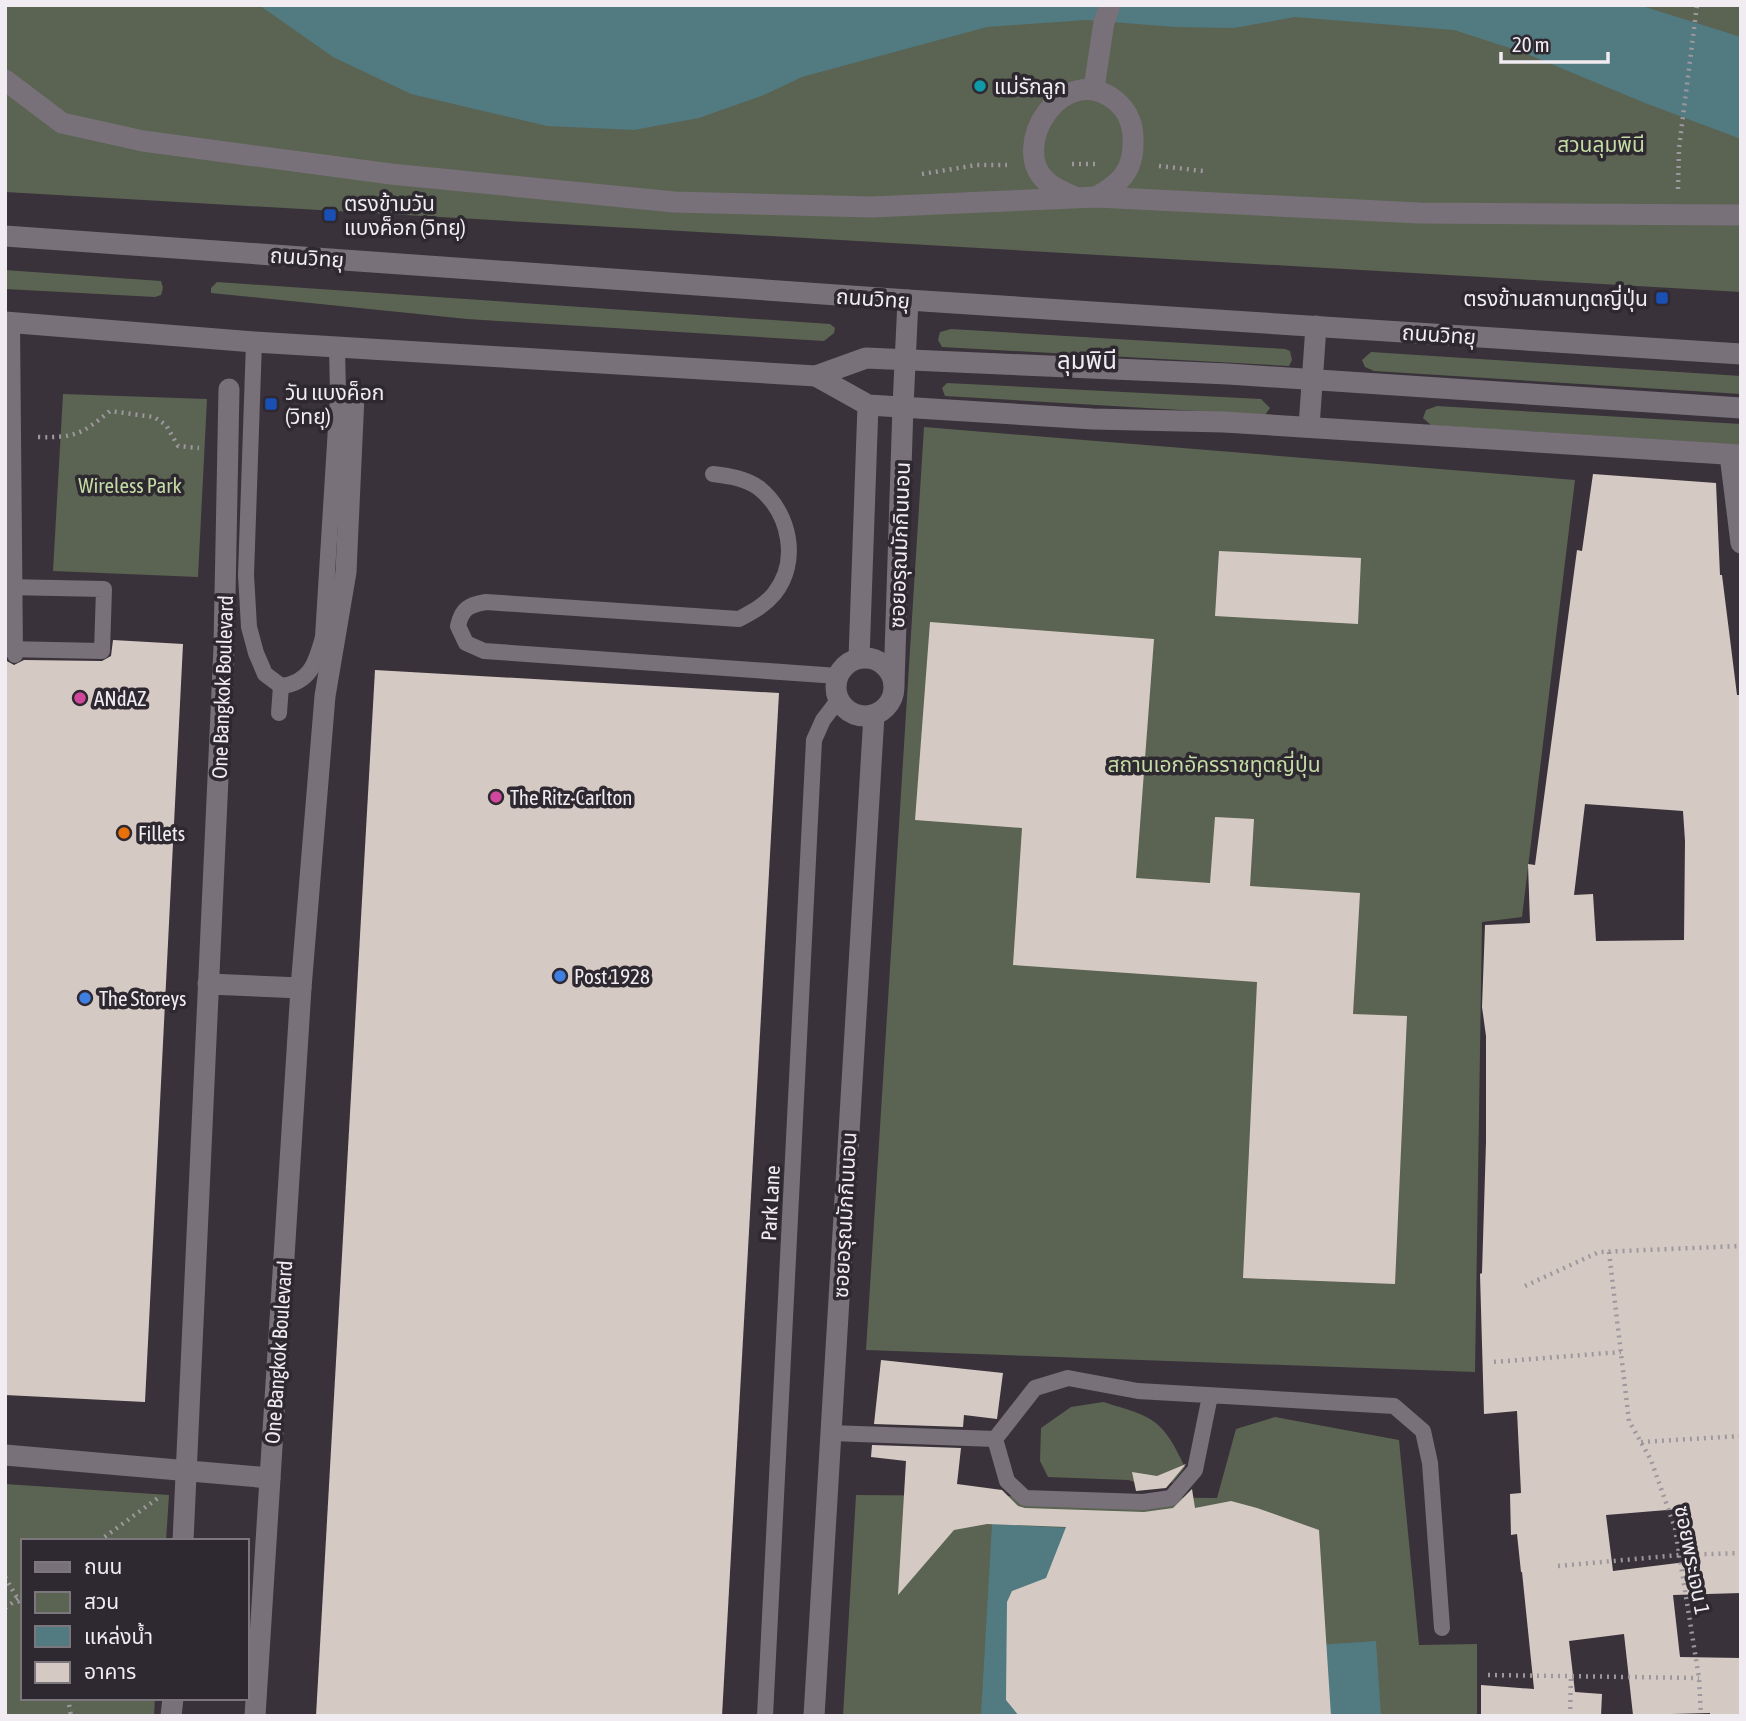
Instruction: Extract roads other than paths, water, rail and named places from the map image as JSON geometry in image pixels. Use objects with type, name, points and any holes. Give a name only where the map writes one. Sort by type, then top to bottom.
[{"type":"street","points":[[1094,88],[1107,14]]},
{"type":"street","points":[[5,80],[62,123],[143,141],[391,174],[674,202],[872,206],[1086,197],[1419,213],[1741,215]]},
{"type":"street","points":[[1094,88],[1112,97],[1125,109],[1132,124],[1132,163],[1124,178],[1086,197],[1059,191],[1045,181],[1034,150],[1036,137],[1051,106],[1062,96],[1079,89],[1094,88]]},
{"type":"street","name":"ถนนวิทยุ","points":[[5,236],[908,300],[1741,354]]},
{"type":"street","name":"ซอยอรุณมักกินนอน","points":[[814,1716],[874,715],[889,703],[894,684],[908,300]]},
{"type":"street","points":[[8,323],[254,342],[816,376],[866,358],[1312,380],[1741,408]]},
{"type":"street","points":[[1309,427],[1316,326]]},
{"type":"street","points":[[816,376],[868,405],[1093,419],[1224,422],[1736,455],[1741,543]]},
{"type":"street","name":"One Bangkok Boulevard","points":[[183,1539],[224,647],[229,389]]},
{"type":"street","name":"One Bangkok Boulevard","points":[[255,1716],[301,988],[325,696],[346,572],[354,396]]},
{"type":"street","name":"ซอยอรุณมักกินนอน","points":[[859,658],[868,405]]},
{"type":"street","points":[[874,715],[855,715],[839,699],[836,685],[843,668],[859,658],[869,657],[886,667],[894,684]]},
{"type":"street","points":[[208,984],[301,988]]},
{"type":"street","points":[[5,1455],[186,1474],[270,1478]]},
{"type":"lane","points":[[8,323],[13,437],[10,587],[12,651],[102,651],[104,589],[10,587]]},
{"type":"lane","points":[[254,342],[246,575],[249,627],[265,674],[281,686],[296,684],[306,675],[317,659],[323,637],[338,395],[337,347]]},
{"type":"lane","points":[[713,474],[736,477],[757,487],[775,504],[786,525],[790,548],[786,572],[775,593],[759,609],[739,619],[486,602],[469,605],[461,612],[458,625],[466,643],[484,651],[838,676]]},
{"type":"lane","points":[[279,713],[281,686]]},
{"type":"lane","name":"Park Lane","points":[[765,1716],[814,740],[823,720],[839,699]]},
{"type":"lane","points":[[995,1439],[1035,1388],[1068,1378],[1138,1391],[1394,1406],[1423,1431],[1430,1463],[1442,1628]]},
{"type":"lane","points":[[995,1439],[1007,1481],[1025,1498],[1143,1502],[1171,1498],[1195,1469],[1210,1396]]},
{"type":"lane","points":[[831,1433],[995,1439]]},
{"type":"water","points":[[259,5],[1639,5],[1741,37],[1741,139],[1522,52],[1454,30],[1295,17],[1234,28],[1175,27],[1086,20],[987,27],[802,77],[764,95],[699,118],[634,130],[547,126],[411,94],[333,57]]},
{"type":"water","points":[[992,1524],[1126,1531],[1317,1645],[1376,1641],[1381,1716],[949,1716],[981,1715]]},
{"type":"place","name":"แม่รักลูก","points":[[980,86]]},
{"type":"place","name":"ตรงข้ามวัน แบงค็อก (วิทยุ)","points":[[330,215]]},
{"type":"place","name":"ตรงข้ามสถานทูตญี่ปุ่น","points":[[1662,298]]},
{"type":"place","name":"วัน แบงค็อก (วิทยุ)","points":[[271,404]]},
{"type":"place","name":"ANdAZ","points":[[80,698]]},
{"type":"place","name":"The Ritz-Carlton","points":[[496,797]]},
{"type":"place","name":"Fillets","points":[[124,833]]},
{"type":"place","name":"Post 1928","points":[[560,976]]},
{"type":"place","name":"The Storeys","points":[[85,998]]},
{"type":"district","name":"ลุมพินี","points":[[1087,360]]},
{"type":"park label","name":"สวนลุมพินี","points":[[1601,144]]},
{"type":"park label","name":"Wireless Park","points":[[130,485]]},
{"type":"park label","name":"สถานเอกอัครราชทูตญี่ปุ่น","points":[[1214,764]]}]
